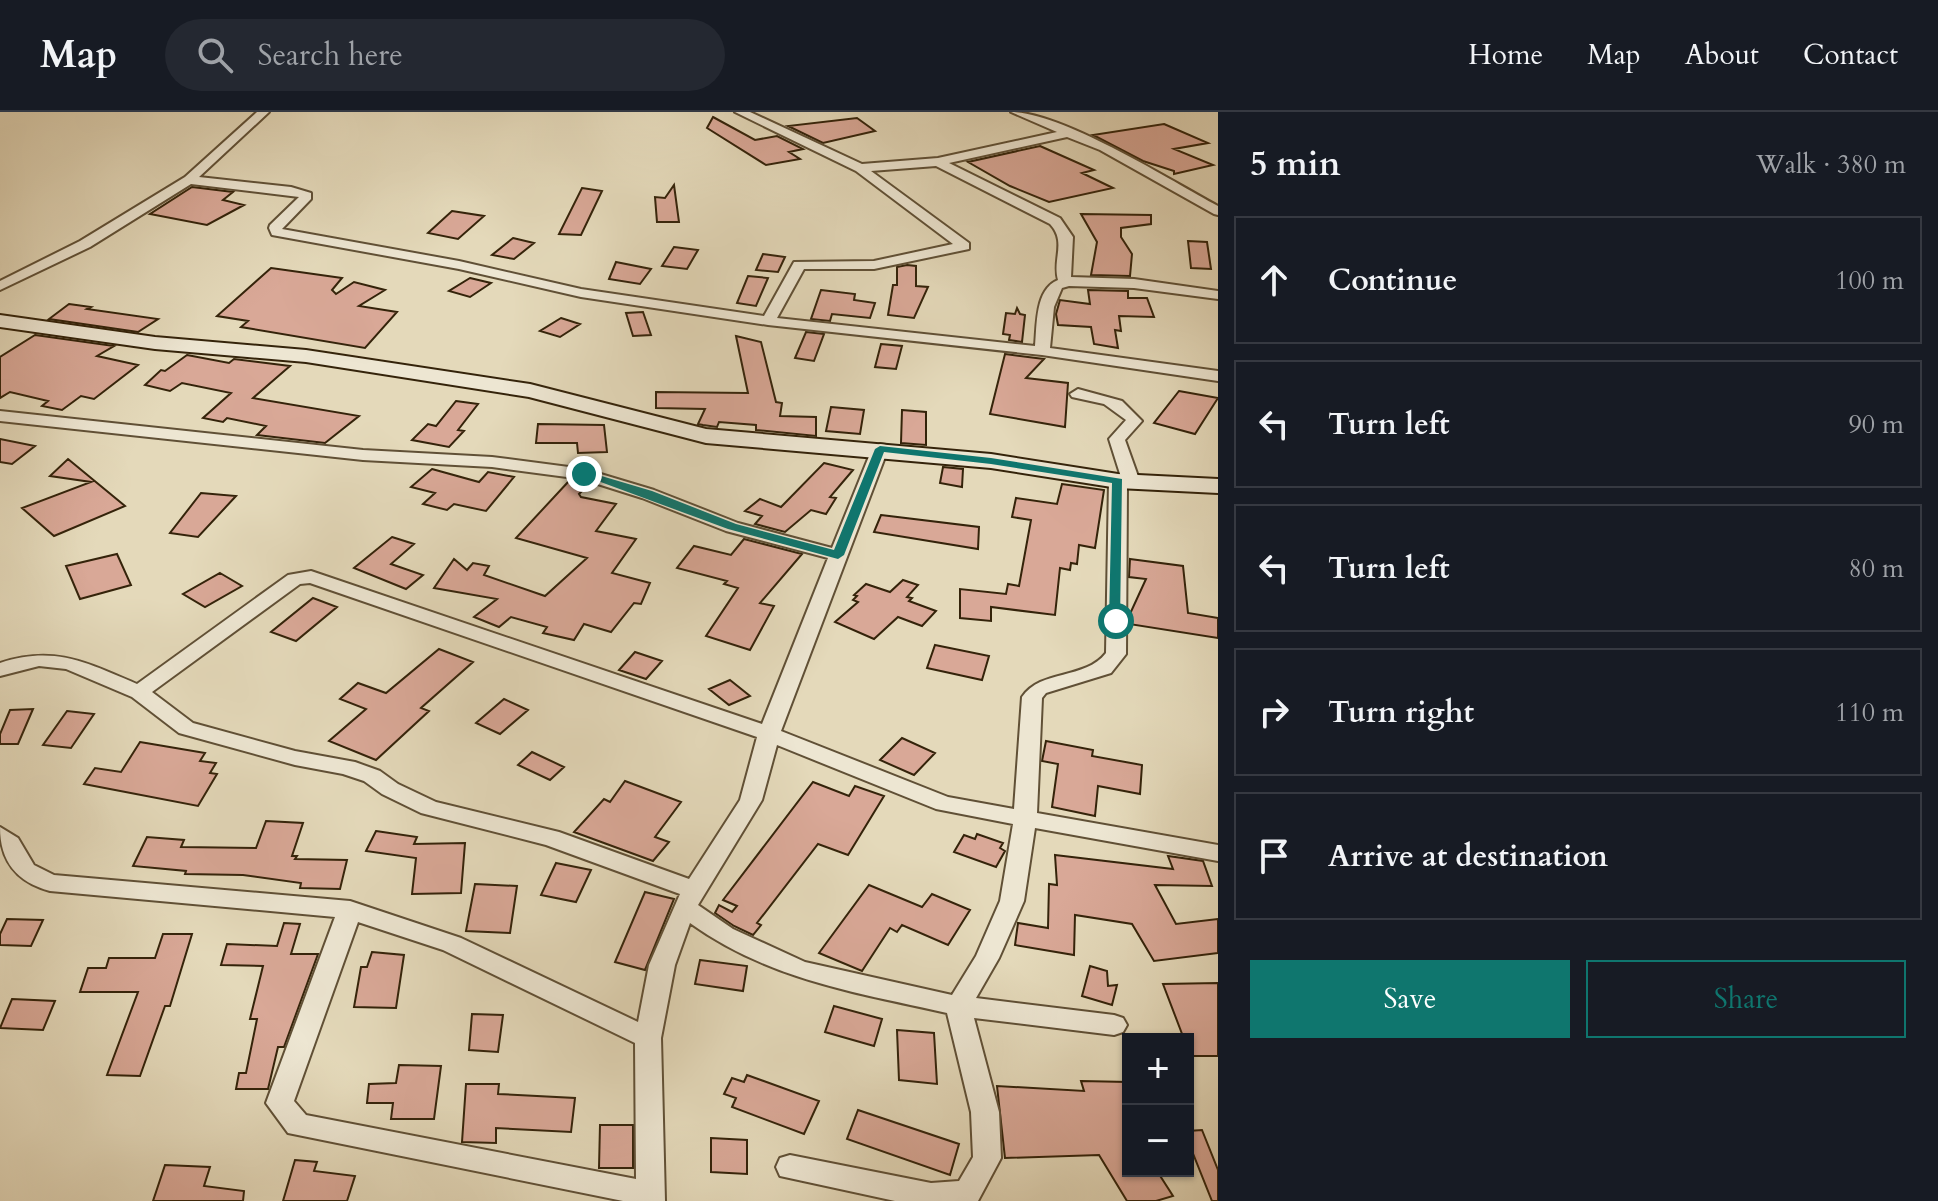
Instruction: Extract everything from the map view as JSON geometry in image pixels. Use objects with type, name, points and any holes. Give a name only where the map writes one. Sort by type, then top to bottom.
[{"type":"street","points":[[0,286],[85,244],[189,180],[263,112]]},
{"type":"street","points":[[741,112],[860,168],[964,246],[874,265],[799,265],[768,321]]},
{"type":"street","points":[[1017,112],[1104,148],[1218,211]]},
{"type":"street","points":[[860,168],[938,162],[1065,134]]},
{"type":"street","points":[[938,162],[1062,227],[1069,241],[1063,277],[1050,298],[1042,351]]},
{"type":"street","points":[[189,180],[291,191],[307,196],[275,228],[277,232],[459,265],[581,293],[768,321],[1042,351],[1218,376]]},
{"type":"street","points":[[1063,277],[1218,295]]},
{"type":"street","points":[[0,321],[155,343],[306,356],[530,391],[706,436],[991,461],[1124,482],[1218,486]]},
{"type":"street","points":[[790,1167],[931,1196],[967,1193],[987,1158],[985,1112],[958,1006],[987,958],[1012,901],[1025,818],[1032,697],[1039,689],[1104,669],[1116,654],[1124,482],[1117,439],[1134,421],[1130,414],[1104,398],[1078,394]]},
{"type":"street","points":[[0,416],[363,455],[492,462],[584,474],[648,494],[732,527],[838,555]]},
{"type":"street","points":[[350,910],[280,1103],[298,1125],[651,1197],[648,1038],[662,965],[689,899],[751,800],[769,734],[880,449]]},
{"type":"street","points":[[139,692],[295,579],[311,577],[769,734],[944,804],[1218,853]]},
{"type":"street","points":[[0,670],[46,657],[64,660],[139,692],[186,728],[295,758],[347,767],[372,776],[390,789],[429,808],[551,838],[689,899],[724,935],[799,970],[958,1006],[1114,1025]]},
{"type":"street","points":[[0,835],[10,844],[26,871],[50,883],[350,910],[452,944],[648,1038]]},
{"type":"building","points":[[713,117],[755,140],[777,136],[803,149],[789,152],[800,159],[766,165],[707,128]]},
{"type":"building","points":[[857,118],[875,131],[823,143],[788,126]]},
{"type":"building","points":[[1164,124],[1208,143],[1174,149],[1213,165],[1174,174],[1174,171],[1143,161],[1093,135]]},
{"type":"building","points":[[1040,146],[1094,170],[1082,173],[1113,188],[1049,202],[1010,186],[968,162]]},
{"type":"building","points":[[674,185],[679,222],[657,222],[655,197],[665,198]]},
{"type":"building","points":[[192,187],[233,192],[223,200],[244,205],[207,225],[150,214]]},
{"type":"building","points":[[582,188],[602,191],[581,235],[559,234]]},
{"type":"building","points":[[452,211],[484,216],[458,239],[428,233]]},
{"type":"building","points":[[1081,214],[1151,215],[1151,224],[1121,228],[1121,237],[1132,254],[1130,276],[1091,275],[1097,242]]},
{"type":"building","points":[[513,238],[534,243],[514,259],[492,255]]},
{"type":"building","points":[[1188,241],[1207,242],[1211,269],[1191,268]]},
{"type":"building","points":[[674,247],[698,250],[687,269],[662,266]]},
{"type":"building","points":[[763,254],[785,257],[778,272],[756,270]]},
{"type":"building","points":[[616,262],[651,269],[640,284],[609,279]]},
{"type":"building","points":[[916,266],[916,286],[928,287],[914,318],[888,315],[893,285],[897,285],[897,267]]},
{"type":"building","points":[[271,268],[342,278],[332,290],[336,294],[354,282],[385,290],[359,306],[397,312],[365,348],[241,327],[248,321],[217,316]]},
{"type":"building","points":[[748,276],[768,278],[756,306],[737,303]]},
{"type":"building","points":[[470,278],[491,283],[470,297],[449,291]]},
{"type":"building","points":[[821,290],[855,294],[854,300],[875,303],[870,318],[832,314],[830,321],[811,319]]},
{"type":"building","points":[[1088,290],[1128,291],[1128,298],[1147,298],[1154,317],[1119,316],[1121,331],[1115,330],[1118,348],[1094,344],[1091,327],[1058,325],[1056,314],[1060,300],[1090,304]]},
{"type":"building","points":[[69,304],[158,319],[138,332],[49,319]]},
{"type":"building","points":[[1017,308],[1020,314],[1025,315],[1022,342],[1009,340],[1010,335],[1003,334],[1006,313],[1015,314]]},
{"type":"building","points":[[643,312],[651,335],[633,336],[626,313]]},
{"type":"building","points":[[561,318],[580,324],[560,337],[540,331]]},
{"type":"building","points":[[806,332],[824,334],[814,361],[795,358]]},
{"type":"building","points":[[35,335],[114,346],[97,356],[138,365],[94,399],[81,396],[62,410],[42,406],[48,401],[10,392],[0,398],[0,357]]},
{"type":"building","points":[[736,336],[761,342],[776,402],[782,403],[780,416],[816,417],[816,436],[756,430],[756,425],[719,422],[717,427],[703,425],[698,424],[705,409],[656,408],[656,392],[748,393]]},
{"type":"building","points":[[881,344],[902,346],[896,369],[875,367]]},
{"type":"building","points":[[1005,354],[1044,359],[1026,378],[1068,383],[1065,427],[990,414]]},
{"type":"building","points":[[187,355],[229,363],[234,359],[290,366],[253,398],[359,416],[325,443],[257,435],[266,426],[227,418],[223,422],[203,418],[231,393],[182,383],[170,391],[145,385],[161,370],[165,371]]},
{"type":"building","points":[[1179,391],[1218,398],[1195,434],[1154,423]]},
{"type":"building","points":[[456,401],[478,404],[458,430],[464,431],[449,447],[412,440],[428,424],[436,426]]},
{"type":"building","points":[[831,407],[864,410],[860,434],[826,431]]},
{"type":"building","points":[[902,410],[926,412],[926,445],[901,443]]},
{"type":"building","points":[[538,424],[604,425],[607,452],[578,453],[577,443],[536,443]]},
{"type":"building","points":[[0,439],[35,446],[12,464],[0,462]]},
{"type":"building","points":[[68,459],[125,506],[54,536],[22,508],[91,482],[50,476]]},
{"type":"building","points":[[824,463],[853,470],[830,497],[836,498],[826,514],[811,510],[785,532],[755,524],[762,516],[745,511],[760,499],[781,507]]},
{"type":"building","points":[[943,467],[963,469],[962,487],[940,483]]},
{"type":"building","points":[[432,469],[479,482],[488,472],[514,477],[486,511],[454,504],[447,510],[423,504],[435,493],[411,487]]},
{"type":"building","points":[[569,481],[587,486],[579,494],[581,497],[616,504],[596,531],[636,539],[612,573],[650,583],[641,604],[634,603],[611,632],[584,624],[574,640],[543,633],[547,627],[511,617],[499,627],[474,617],[497,599],[434,588],[454,559],[467,570],[473,563],[489,566],[484,575],[545,596],[587,558],[516,538]]},
{"type":"building","points":[[1062,484],[1104,490],[1095,548],[1079,545],[1077,564],[1071,563],[1070,570],[1060,568],[1055,615],[991,607],[991,621],[960,618],[960,589],[1006,594],[1008,584],[1019,586],[1031,520],[1012,517],[1016,498],[1057,504]]},
{"type":"building","points":[[201,493],[236,496],[198,537],[170,533]]},
{"type":"building","points":[[881,515],[979,527],[978,549],[874,532]]},
{"type":"building","points":[[392,537],[414,544],[391,564],[423,575],[406,589],[354,568]]},
{"type":"building","points":[[744,539],[802,554],[760,603],[774,606],[750,650],[706,636],[738,588],[724,584],[727,581],[677,568],[694,546],[731,555]]},
{"type":"building","points":[[117,554],[131,585],[80,599],[66,566]]},
{"type":"building","points":[[1130,559],[1183,566],[1188,613],[1218,618],[1218,638],[1129,624],[1129,616],[1146,579],[1129,577]]},
{"type":"building","points":[[220,573],[242,586],[205,607],[183,594]]},
{"type":"building","points":[[903,580],[918,585],[907,597],[912,598],[909,601],[936,611],[922,626],[898,617],[874,639],[835,622],[858,602],[853,600],[857,596],[854,595],[866,584],[890,592]]},
{"type":"building","points":[[313,598],[337,607],[296,641],[271,632]]},
{"type":"building","points":[[935,645],[989,656],[982,680],[927,668]]},
{"type":"building","points":[[439,649],[473,662],[421,708],[429,711],[376,760],[329,741],[366,709],[340,699],[358,683],[386,693]]},
{"type":"building","points":[[635,652],[662,661],[646,679],[619,670]]},
{"type":"building","points":[[730,680],[750,696],[729,705],[709,689]]},
{"type":"building","points":[[504,699],[528,710],[500,734],[476,723]]},
{"type":"building","points":[[33,709],[18,744],[0,744],[0,734],[10,710]]},
{"type":"building","points":[[67,711],[94,714],[71,748],[43,745]]},
{"type":"building","points":[[902,738],[935,753],[914,775],[880,760]]},
{"type":"building","points":[[1046,741],[1093,750],[1092,756],[1142,765],[1140,794],[1098,786],[1095,816],[1052,807],[1058,764],[1042,761]]},
{"type":"building","points":[[140,742],[205,753],[200,761],[216,763],[210,773],[217,774],[198,806],[84,784],[95,768],[121,772]]},
{"type":"building","points":[[532,752],[564,767],[550,780],[518,765]]},
{"type":"building","points":[[625,781],[681,802],[655,837],[669,842],[653,861],[574,832],[604,799],[610,802]]},
{"type":"building","points":[[813,782],[849,796],[855,786],[884,796],[848,855],[818,844],[757,923],[761,925],[753,935],[715,913],[719,905],[732,912],[737,906],[723,900]]},
{"type":"building","points":[[266,821],[303,823],[292,856],[297,856],[295,859],[347,860],[340,889],[300,888],[301,883],[243,875],[185,874],[186,871],[133,866],[147,837],[184,840],[181,847],[256,848]]},
{"type":"building","points":[[376,831],[417,837],[414,844],[465,843],[461,893],[412,894],[416,858],[366,851]]},
{"type":"building","points":[[977,834],[1003,843],[1000,848],[1005,851],[996,867],[954,852],[964,835],[975,839]]},
{"type":"building","points":[[1055,855],[1173,869],[1168,856],[1203,861],[1212,886],[1155,885],[1176,924],[1218,919],[1218,953],[1154,961],[1132,924],[1075,915],[1074,955],[1015,945],[1018,923],[1048,928],[1049,884],[1057,885]]},
{"type":"building","points":[[556,863],[591,870],[576,902],[541,895]]},
{"type":"building","points":[[475,884],[517,886],[510,933],[466,931]]},
{"type":"building","points":[[869,885],[922,907],[932,894],[970,910],[948,945],[902,925],[897,932],[890,928],[862,971],[819,953]]},
{"type":"building","points":[[645,892],[674,899],[645,970],[615,962]]},
{"type":"building","points":[[7,919],[43,920],[31,946],[0,945],[0,934]]},
{"type":"building","points":[[284,923],[300,924],[291,954],[318,954],[284,1047],[278,1047],[268,1089],[236,1089],[239,1073],[246,1073],[257,1019],[250,1019],[263,966],[221,965],[227,944],[277,946]]},
{"type":"building","points":[[163,934],[192,934],[170,1006],[165,1006],[140,1076],[107,1075],[138,992],[80,992],[88,968],[106,968],[109,958],[155,958]]},
{"type":"building","points":[[372,952],[404,955],[396,1008],[354,1007],[361,967],[367,967]]},
{"type":"building","points":[[700,960],[747,966],[743,991],[695,984]]},
{"type":"building","points":[[1090,966],[1107,971],[1108,986],[1117,985],[1112,1005],[1082,996]]},
{"type":"building","points":[[1218,983],[1218,1056],[1194,1056],[1194,1033],[1182,1033],[1163,984]]},
{"type":"building","points":[[12,999],[55,1001],[43,1030],[0,1028]]},
{"type":"building","points":[[834,1006],[882,1019],[874,1046],[825,1032]]},
{"type":"building","points":[[472,1014],[503,1015],[498,1052],[469,1050]]},
{"type":"building","points":[[897,1030],[934,1033],[937,1084],[899,1080]]},
{"type":"building","points":[[399,1065],[441,1066],[434,1119],[391,1119],[393,1103],[367,1103],[369,1084],[396,1083]]},
{"type":"building","points":[[747,1075],[819,1101],[804,1134],[732,1107],[736,1098],[724,1094],[732,1078],[744,1082]]},
{"type":"building","points":[[1081,1081],[1122,1082],[1122,1177],[1161,1177],[1173,1196],[1156,1201],[1127,1201],[1099,1155],[1005,1158],[997,1086],[1084,1091]]},
{"type":"building","points":[[466,1084],[499,1084],[498,1094],[575,1098],[571,1132],[496,1128],[496,1143],[462,1142]]},
{"type":"building","points":[[858,1110],[959,1144],[950,1175],[847,1139]]},
{"type":"building","points":[[600,1125],[633,1125],[633,1168],[599,1168]]},
{"type":"building","points":[[1202,1130],[1218,1170],[1218,1201],[1212,1201],[1194,1156],[1194,1131]]},
{"type":"building","points":[[711,1138],[747,1140],[747,1174],[711,1172]]},
{"type":"building","points":[[295,1160],[317,1162],[314,1171],[355,1176],[347,1201],[283,1201]]},
{"type":"building","points":[[165,1165],[210,1167],[204,1186],[244,1191],[243,1201],[153,1201]]},
{"type":"route","points":[[584,474],[648,494],[732,527],[838,555],[877,464],[880,449],[991,461],[1118,481],[1116,621]]}]
